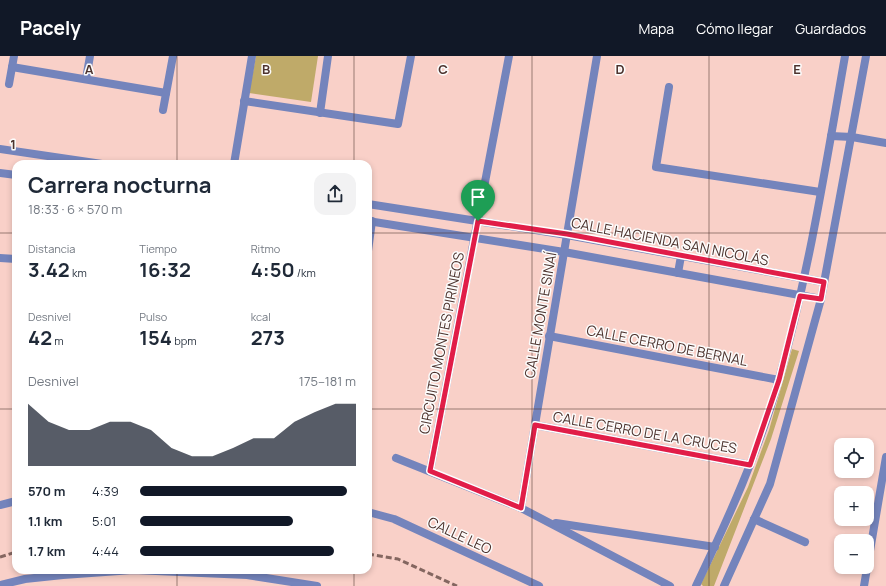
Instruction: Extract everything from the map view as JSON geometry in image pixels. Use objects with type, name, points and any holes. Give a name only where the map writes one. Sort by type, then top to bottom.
[{"type":"street","points":[[9,84],[14,56]]},
{"type":"street","points":[[86,79],[90,56]]},
{"type":"street","points":[[163,110],[173,56]]},
{"type":"street","points":[[235,160],[252,56]]},
{"type":"street","points":[[320,113],[328,56]]},
{"type":"street","points":[[244,101],[398,124],[410,56]]},
{"type":"street","name":"CIRCUITO MONTES PIRINEOS","points":[[430,471],[508,56]]},
{"type":"street","name":"CALLE MONTE SINAÍ","points":[[521,508],[597,56]]},
{"type":"street","points":[[696,586],[715,547],[750,465],[779,380],[804,279],[845,56]]},
{"type":"street","points":[[724,586],[770,484],[821,299],[866,56]]},
{"type":"street","points":[[12,67],[166,93]]},
{"type":"street","points":[[669,87],[656,167],[820,192]]},
{"type":"street","points":[[831,136],[852,137],[886,143]]},
{"type":"street","points":[[0,149],[75,160]]},
{"type":"street","points":[[0,173],[12,174]]},
{"type":"street","name":"CALLE HACIENDA SAN NICOLÁS","points":[[372,205],[567,234],[824,282]]},
{"type":"street","name":"CALLE HACIENDA SAN NICOLÁS","points":[[372,221],[564,252],[821,299]]},
{"type":"street","points":[[678,273],[681,256]]},
{"type":"street","points":[[0,258],[12,259]]},
{"type":"street","name":"CALLE CERRO DE BERNAL","points":[[550,336],[779,380]]},
{"type":"street","name":"CALLE CERRO DE LA CRUCES","points":[[535,425],[750,465]]},
{"type":"street","points":[[864,586],[886,457]]},
{"type":"street","points":[[396,458],[521,508],[670,586]]},
{"type":"street","points":[[0,505],[12,502]]},
{"type":"street","name":"CALLE LEO","points":[[372,513],[394,519],[539,586]]},
{"type":"street","points":[[754,520],[805,542]]},
{"type":"street","points":[[548,522],[715,547]]},
{"type":"street","points":[[0,585],[25,579],[77,574]]},
{"type":"street","points":[[224,574],[247,575],[317,586]]},
{"type":"shaded area","points":[[256,56],[318,56],[311,102],[249,93]]},
{"type":"shaded area","points":[[792,349],[799,351],[771,439],[714,586],[703,586],[701,584],[748,487],[769,430]]},
{"type":"railway","points":[[0,557],[12,553]]},
{"type":"railway","points":[[372,555],[398,559],[457,586]]},
{"type":"route","points":[[478,221],[567,234],[824,282],[821,299],[800,296],[779,380],[750,465],[535,425],[521,508],[430,471],[478,221]]}]
